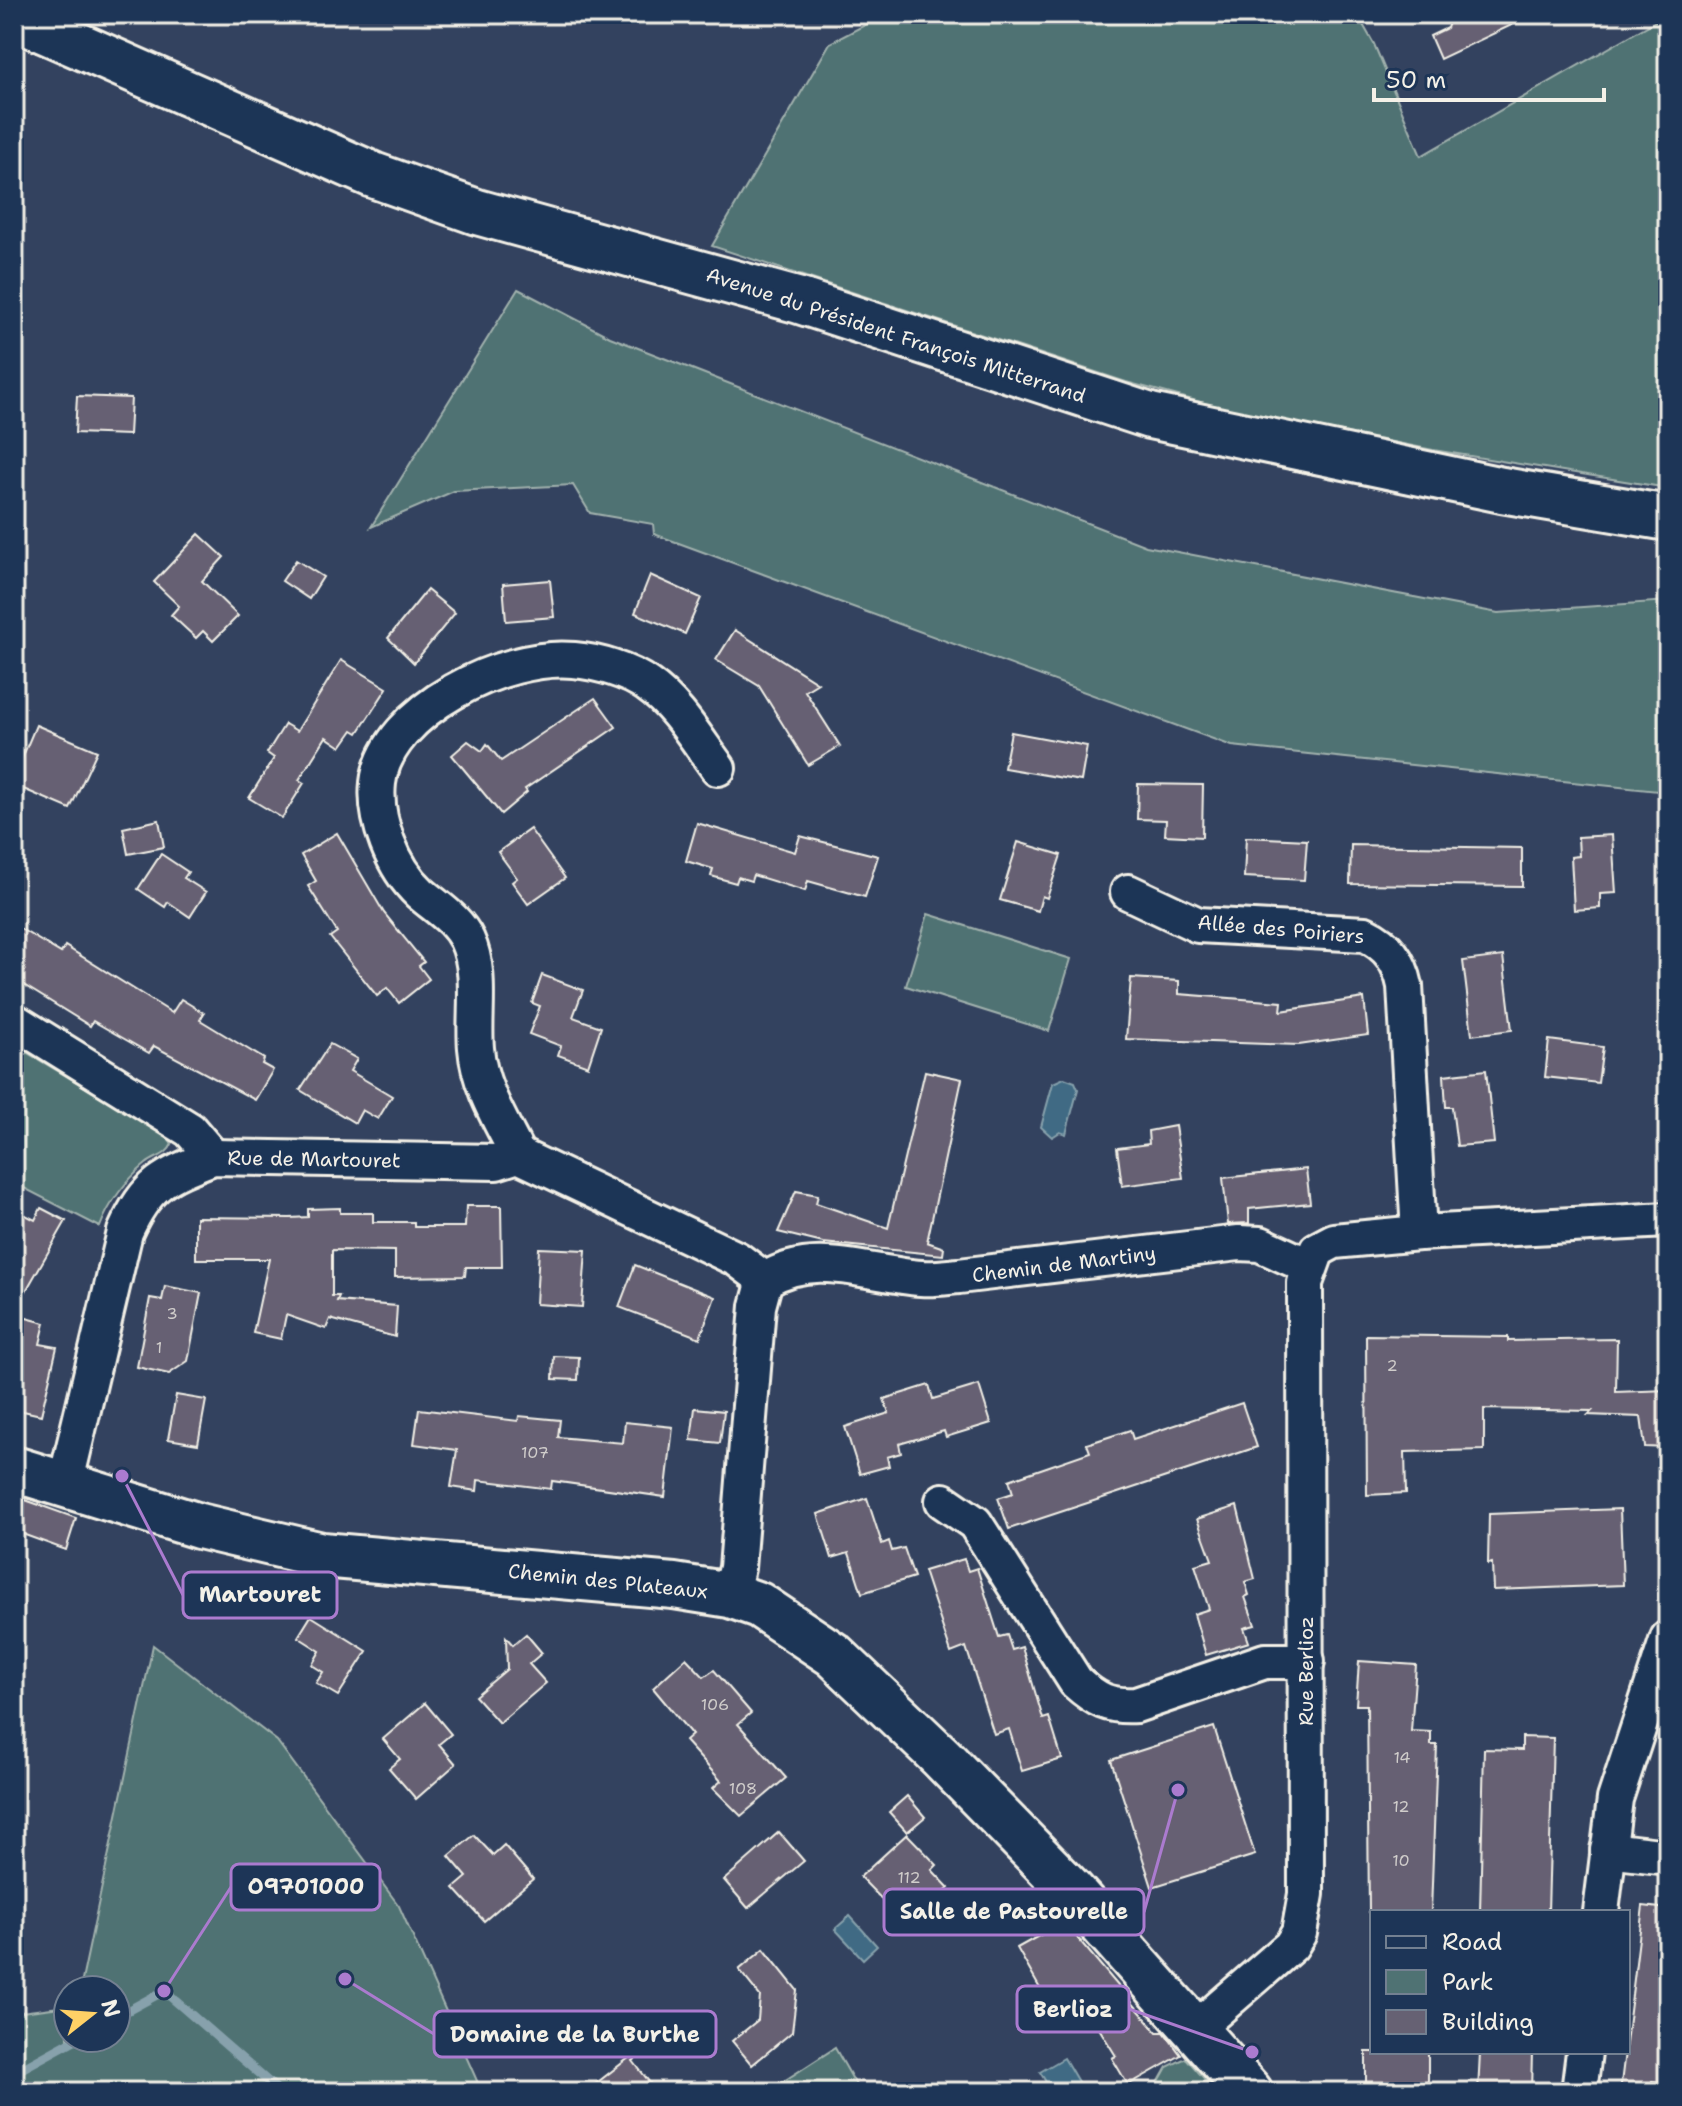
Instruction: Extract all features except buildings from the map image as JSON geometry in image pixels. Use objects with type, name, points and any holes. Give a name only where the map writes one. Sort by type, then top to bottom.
[{"type":"street","name":"Avenue du Président François Mitterrand","points":[[14,17],[373,175],[477,212],[800,301],[1150,416],[1502,490],[1668,518]]},
{"type":"street","points":[[718,768],[675,710],[647,684],[605,666],[572,659],[539,662],[506,670],[434,702],[404,729],[385,754],[378,783],[379,815],[404,872],[418,891],[446,913],[468,942],[476,1008],[476,1050],[485,1089],[518,1155],[737,1259],[765,1280],[758,1306],[737,1568],[730,1595]]},
{"type":"street","name":"Allée des Poiriers","points":[[1128,892],[1198,925],[1365,934],[1382,942],[1402,970],[1405,986],[1419,1233]]},
{"type":"street","points":[[14,1021],[190,1130],[213,1157]]},
{"type":"street","name":"Rue de Martouret","points":[[65,1485],[125,1232],[140,1199],[172,1173],[213,1157],[496,1162],[518,1155]]},
{"type":"street","points":[[1308,1266],[1317,1250],[1334,1241],[1419,1233],[1668,1220]]},
{"type":"street","name":"Chemin de Martiny","points":[[765,1280],[785,1268],[812,1263],[852,1266],[922,1278],[1239,1243],[1260,1244],[1308,1266]]},
{"type":"street","name":"Rue Berlioz","points":[[1194,2030],[1291,1946],[1299,1933],[1306,1894],[1305,1283],[1308,1266]]},
{"type":"street","name":"Chemin des Plateaux","points":[[14,1469],[199,1526],[322,1555],[674,1586],[730,1595],[759,1605],[834,1655],[941,1757],[1072,1891],[1250,2092]]},
{"type":"street","points":[[943,1501],[975,1523],[1076,1682],[1095,1700],[1116,1707],[1136,1705],[1265,1661],[1307,1661]]},
{"type":"street","points":[[1601,1910],[1615,1799],[1668,1638]]},
{"type":"street","points":[[1608,1850],[1668,1857]]},
{"type":"street","points":[[1579,2092],[1584,2054]]},
{"type":"green space","points":[[886,14],[1357,14],[1374,44],[1421,156],[1668,14],[1668,488],[1433,450],[1230,410],[1126,382],[712,246],[830,43]]},
{"type":"green space","points":[[518,289],[610,337],[1146,546],[1498,613],[1668,601],[1667,792],[1232,746],[654,534],[653,524],[590,513],[573,485],[454,491],[371,527]]},
{"type":"green space","points":[[928,914],[1071,959],[1049,1031],[906,986]]},
{"type":"green space","points":[[14,1045],[167,1136],[172,1144],[125,1185],[100,1227],[14,1183]]},
{"type":"green space","points":[[153,1645],[277,1741],[399,1906],[482,2092],[14,2092],[14,2013],[52,2008],[52,2054],[132,2054],[132,1974],[83,1974]]},
{"type":"green space","points":[[835,2048],[860,2092],[767,2092]]},
{"type":"green space","points":[[1186,2058],[1216,2092],[1183,2092],[1158,2083],[1167,2067]]},
{"type":"water","points":[[1064,1078],[1075,1082],[1078,1089],[1066,1134],[1060,1132],[1052,1137],[1041,1127],[1053,1083]]},
{"type":"water","points":[[850,1916],[877,1946],[863,1959],[835,1929]]},
{"type":"water","points":[[1064,2058],[1084,2092],[1052,2092],[1040,2072]]},
{"type":"waterway","points":[[132,2008],[164,1991],[280,2092]]},
{"type":"waterway","points":[[14,2073],[52,2052]]},
{"type":"place","name":"Martouret","points":[[122,1476]]},
{"type":"place","name":"Salle de Pastourelle","points":[[1178,1790]]},
{"type":"place","name":"Domaine de la Burthe","points":[[345,1979]]},
{"type":"place","name":"O9701000","points":[[164,1991]]},
{"type":"place","name":"Berlioz","points":[[1252,2052]]}]
